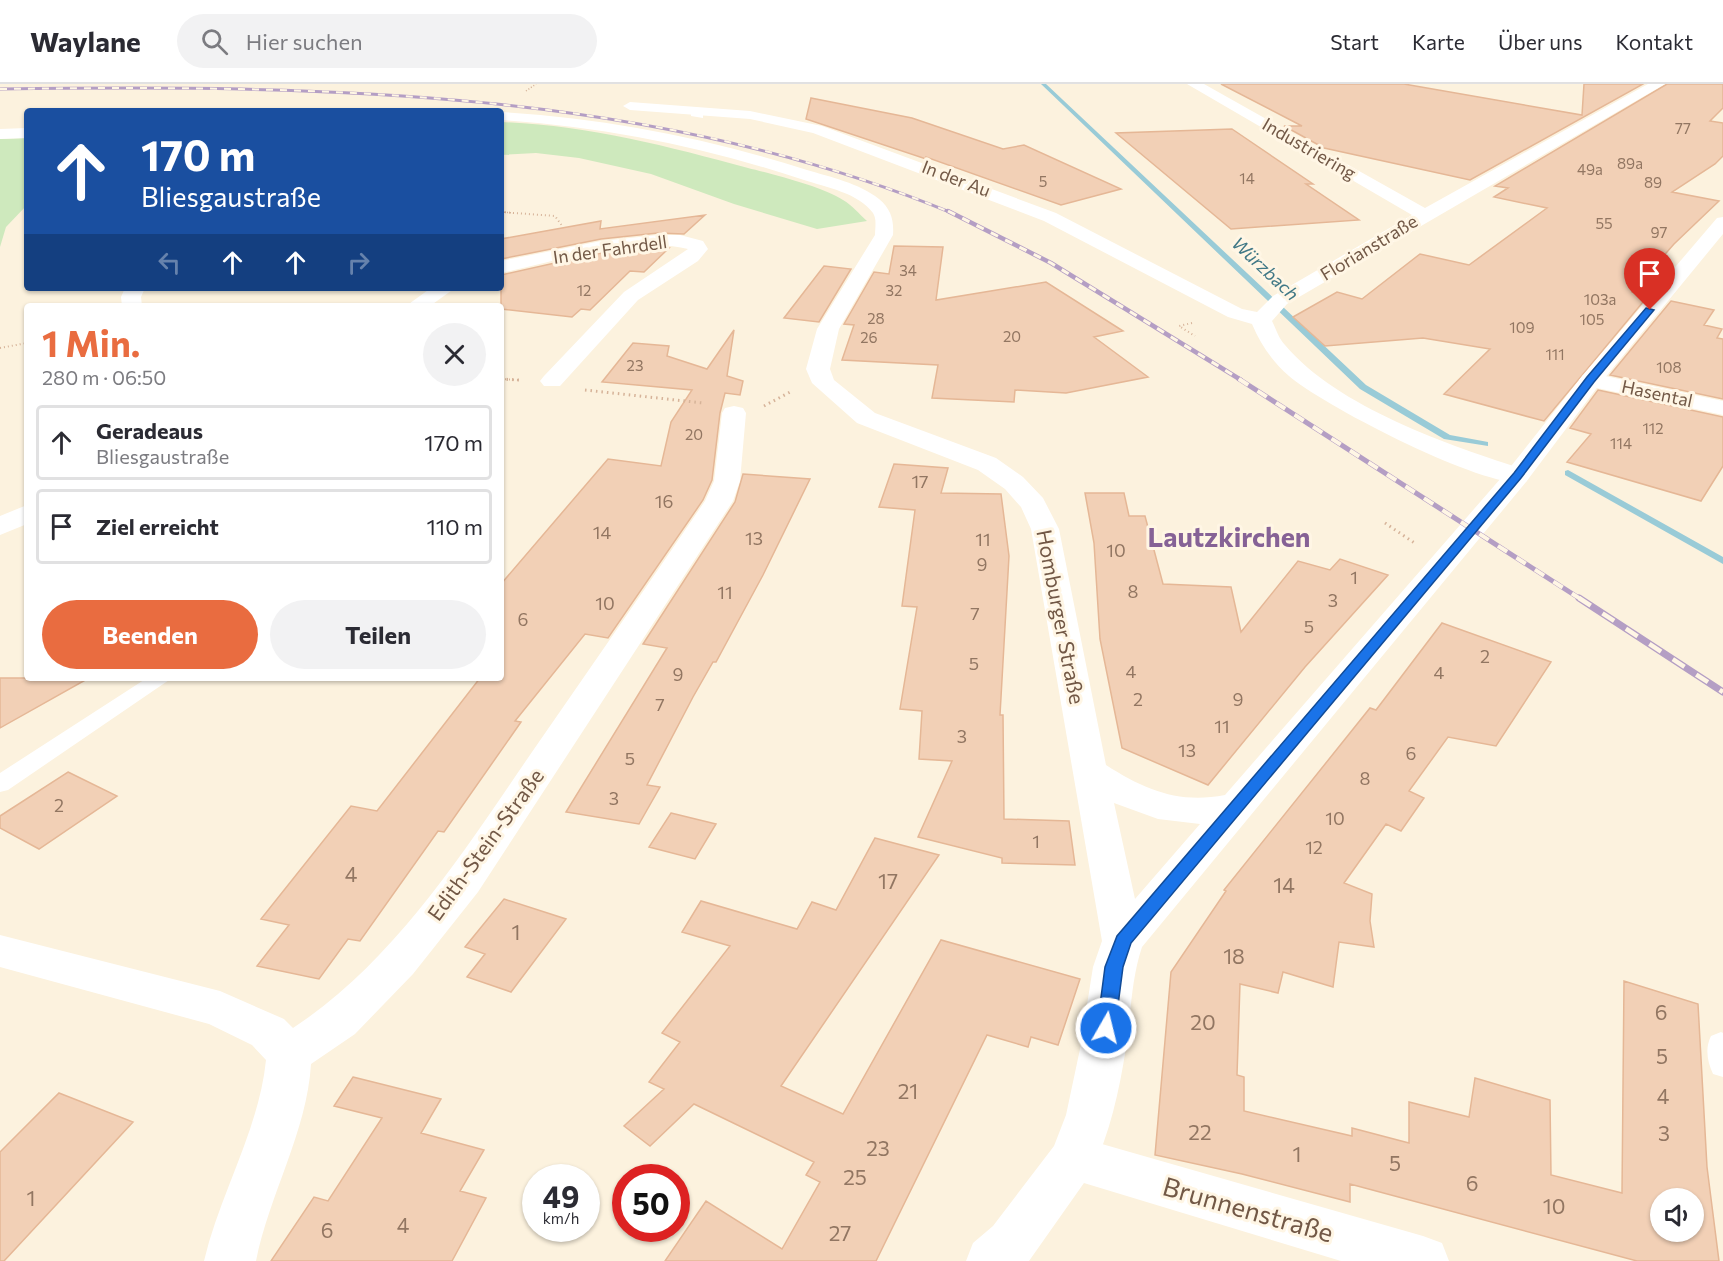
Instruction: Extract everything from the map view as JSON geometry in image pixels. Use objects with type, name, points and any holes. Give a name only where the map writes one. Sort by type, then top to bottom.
[{"type":"street","name":"Industriering","points":[[1194,84],[1425,215]]},
{"type":"street","name":"Florianstraße","points":[[1270,310],[1425,215],[1658,84]]},
{"type":"street","name":"In der Au","points":[[630,106],[788,121],[1050,217],[1235,314],[1270,310]]},
{"type":"street","name":"Homburger Straße","points":[[504,116],[604,127],[746,157],[859,194],[872,202],[885,218],[884,235],[876,251],[828,329],[818,369],[824,384],[866,418],[987,464],[1014,483],[1033,504],[1045,529],[1123,941]]},
{"type":"street","points":[[0,134],[24,133]]},
{"type":"street","points":[[992,1261],[1011,1243],[1074,1158],[1090,1115],[1103,1049],[1114,967],[1123,941],[1235,806],[1517,476],[1591,380],[1723,222]]},
{"type":"street","name":"In der Fahrdell","points":[[504,266],[648,242],[689,241],[698,249],[691,257],[631,296],[614,311],[552,381]]},
{"type":"street","points":[[421,303],[440,291]]},
{"type":"street","points":[[1270,310],[1264,335],[1276,353],[1318,387],[1397,430],[1438,449],[1517,476]]},
{"type":"street","name":"Hasental","points":[[1591,380],[1723,408]]},
{"type":"street","name":"Edith-Stein-Straße","points":[[289,1055],[339,1021],[398,963],[464,882],[719,501],[727,481],[734,413]]},
{"type":"street","points":[[0,527],[24,515]]},
{"type":"street","points":[[1089,771],[1117,790],[1149,805],[1181,812],[1207,813],[1235,806]]},
{"type":"street","points":[[0,951],[220,1009],[268,1032],[289,1055],[286,1091],[236,1233],[230,1261]]},
{"type":"street","name":"Brunnenstraße","points":[[1074,1158],[1423,1261]]},
{"type":"lane","points":[[0,784],[156,681]]},
{"type":"path","points":[[504,212],[555,216]]},
{"type":"path","points":[[0,348],[24,344]]},
{"type":"path","points":[[552,381],[573,389],[723,406],[734,413]]},
{"type":"green space","points":[[504,122],[564,127],[626,138],[770,174],[834,195],[849,204],[867,221],[817,229],[734,204],[651,174],[579,158],[536,153],[504,155]]},
{"type":"green space","points":[[24,138],[24,208],[6,227],[0,247],[0,139]]},
{"type":"building","points":[[1221,84],[1404,84],[1582,115],[1584,84],[1643,84],[1470,180],[1324,148],[1284,126],[1302,126]]},
{"type":"building","points":[[1667,84],[1723,84],[1723,108],[1710,121],[1723,123],[1723,156],[1715,164],[1672,192],[1719,201],[1674,244],[1632,292],[1648,296],[1544,421],[1444,394],[1490,349],[1423,338],[1325,346],[1293,317],[1337,292],[1362,299],[1420,254],[1469,265],[1547,208],[1494,197],[1508,188],[1495,186]]},
{"type":"building","points":[[811,98],[912,118],[1003,149],[1024,145],[1121,189],[1061,205],[926,157],[926,159],[806,119]]},
{"type":"building","points":[[1232,129],[1313,184],[1306,184],[1359,220],[1231,229],[1116,133]]},
{"type":"building","points":[[705,215],[684,234],[658,233],[601,239],[504,258],[504,238],[601,221],[600,229]]},
{"type":"building","points":[[894,246],[943,247],[936,300],[1046,282],[1123,331],[1094,337],[1148,377],[1066,393],[1015,390],[1014,402],[932,398],[938,365],[842,360],[854,325],[844,324],[874,272],[889,274]]},
{"type":"building","points":[[645,248],[669,248],[644,272],[630,271],[590,310],[581,309],[572,317],[504,309],[504,303],[501,303],[501,291],[504,291],[504,274],[595,254]]},
{"type":"building","points":[[824,266],[851,269],[819,322],[784,318]]},
{"type":"building","points":[[1671,301],[1714,310],[1704,325],[1722,329],[1717,338],[1723,339],[1723,399],[1610,375]]},
{"type":"building","points":[[734,330],[727,376],[743,381],[740,395],[725,393],[720,413],[712,480],[703,500],[608,638],[585,634],[515,721],[521,722],[444,832],[438,831],[360,941],[348,939],[319,979],[257,966],[289,925],[261,919],[351,806],[377,811],[478,681],[504,681],[504,580],[608,459],[661,466],[671,422],[692,390],[602,382],[633,343],[669,346],[667,356],[707,369]]},
{"type":"building","points":[[1598,390],[1723,417],[1723,466],[1701,501],[1567,462],[1591,434],[1570,428]]},
{"type":"building","points":[[894,464],[948,468],[941,493],[1001,494],[1009,556],[1000,715],[1003,715],[1004,819],[1069,821],[1075,865],[1002,863],[1002,858],[918,837],[952,761],[919,759],[922,711],[900,709],[917,607],[902,606],[915,510],[879,507]]},
{"type":"building","points":[[743,474],[810,479],[763,575],[716,662],[713,662],[693,697],[647,785],[660,787],[639,824],[566,812],[667,648],[643,644],[735,502]]},
{"type":"building","points":[[1085,493],[1124,493],[1129,516],[1145,516],[1163,584],[1231,587],[1241,632],[1298,561],[1330,570],[1340,559],[1388,575],[1305,667],[1208,785],[1122,748],[1100,639],[1094,543]]},
{"type":"building","points":[[1442,623],[1551,662],[1496,746],[1448,737],[1409,791],[1424,798],[1401,831],[1386,824],[1344,883],[1372,894],[1370,921],[1374,947],[1339,942],[1333,987],[1283,972],[1278,993],[1240,984],[1237,1075],[1244,1077],[1244,1111],[1352,1136],[1352,1128],[1409,1143],[1409,1102],[1469,1117],[1475,1078],[1550,1100],[1551,1175],[1622,1193],[1624,981],[1698,1004],[1707,1167],[1719,1261],[1637,1261],[1350,1184],[1350,1202],[1242,1174],[1155,1155],[1171,972],[1226,891],[1224,890],[1370,708],[1376,710]]},
{"type":"building","points":[[0,678],[24,678],[24,681],[84,681],[0,728]]},
{"type":"building","points":[[68,772],[117,796],[39,849],[0,828],[0,816]]},
{"type":"building","points":[[671,813],[716,824],[695,859],[649,847]]},
{"type":"building","points":[[875,838],[939,855],[781,1086],[843,1114],[941,940],[1080,979],[1058,1045],[1031,1037],[1028,1047],[987,1035],[876,1261],[665,1261],[678,1242],[690,1242],[690,1224],[706,1201],[782,1249],[820,1182],[806,1175],[814,1162],[694,1104],[650,1146],[624,1126],[664,1089],[649,1082],[680,1042],[662,1033],[730,946],[682,932],[701,901],[797,929],[812,902],[836,910]]},
{"type":"building","points":[[504,899],[566,919],[511,992],[467,977],[485,954],[465,947]]},
{"type":"building","points":[[353,1077],[441,1099],[421,1133],[484,1150],[460,1191],[486,1198],[452,1261],[271,1261],[314,1197],[328,1201],[382,1118],[334,1106]]},
{"type":"building","points":[[59,1093],[133,1122],[4,1261],[0,1261],[0,1152]]},
{"type":"waterway","name":"Würzbach","points":[[1043,84],[1363,387],[1447,437],[1485,444]]},
{"type":"waterway","name":"Würzbach","points":[[1568,473],[1723,561]]},
{"type":"railway","points":[[0,89],[242,89],[363,94],[483,103],[603,118],[721,140],[838,172],[952,213]]},
{"type":"railway","points":[[948,211],[952,213]]},
{"type":"railway","points":[[952,213],[1051,263],[1241,380]]},
{"type":"railway","points":[[1239,379],[1582,600]]},
{"type":"railway","points":[[1579,598],[1723,692]]},
{"type":"district","name":"Lautzkirchen","points":[[1229,538]]},
{"type":"route","points":[[1106,1028],[1114,967],[1123,941],[1517,476],[1591,380],[1650,310]]}]
